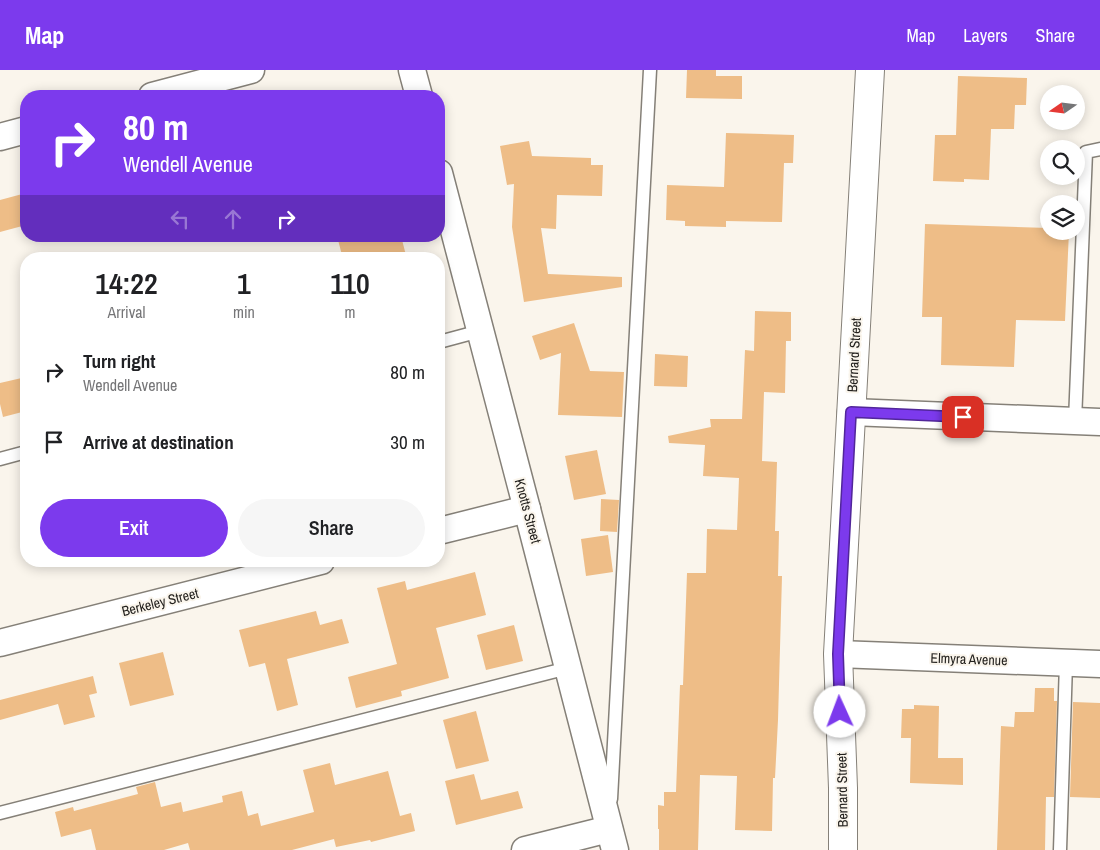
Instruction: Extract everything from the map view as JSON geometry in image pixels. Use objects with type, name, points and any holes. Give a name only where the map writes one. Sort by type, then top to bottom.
[{"type":"street","points":[[175,90],[251,70]]},
{"type":"street","points":[[412,70],[417,90]]},
{"type":"street","name":"Bernard Street","points":[[843,850],[843,788],[838,654],[870,70]]},
{"type":"street","points":[[0,137],[20,132]]},
{"type":"street","name":"Knotts Street","points":[[445,196],[612,840]]},
{"type":"street","points":[[851,412],[1100,422]]},
{"type":"street","points":[[445,530],[527,509]]},
{"type":"street","name":"Berkeley Street","points":[[0,643],[298,567]]},
{"type":"street","name":"Elmyra Avenue","points":[[838,654],[1100,664]]},
{"type":"street","points":[[525,850],[612,840]]},
{"type":"lane","points":[[612,840],[650,70]]},
{"type":"lane","points":[[1074,421],[1086,152],[1100,149]]},
{"type":"lane","points":[[445,340],[480,331]]},
{"type":"lane","points":[[0,459],[20,454]]},
{"type":"lane","points":[[1060,850],[1066,663]]},
{"type":"lane","points":[[0,813],[568,668]]},
{"type":"building","points":[[687,70],[716,70],[716,76],[742,76],[742,99],[686,98]]},
{"type":"building","points":[[958,76],[1027,78],[1026,105],[1015,105],[1014,129],[991,129],[989,180],[964,179],[964,182],[933,181],[935,135],[956,135]]},
{"type":"building","points":[[726,133],[794,135],[793,163],[784,163],[782,222],[726,221],[726,227],[685,226],[685,221],[666,220],[667,185],[724,187]]},
{"type":"building","points":[[529,141],[532,156],[591,158],[591,165],[603,165],[602,196],[557,195],[556,229],[541,228],[548,274],[622,277],[622,287],[524,302],[512,227],[514,184],[507,185],[500,146]]},
{"type":"building","points":[[20,195],[20,227],[0,232],[0,200]]},
{"type":"building","points":[[925,224],[1040,228],[1040,240],[1069,240],[1065,321],[1016,320],[1014,367],[941,365],[942,317],[922,317]]},
{"type":"building","points":[[339,242],[403,242],[405,252],[341,252]]},
{"type":"building","points":[[755,311],[791,312],[791,341],[786,341],[785,393],[764,392],[762,461],[777,462],[775,531],[779,531],[778,576],[782,576],[778,720],[775,778],[773,778],[772,831],[735,830],[737,776],[700,775],[698,850],[659,850],[658,805],[664,806],[664,792],[676,792],[680,685],[683,685],[687,573],[706,573],[707,529],[737,530],[739,478],[703,476],[705,445],[669,443],[668,436],[711,427],[710,419],[742,419],[745,350],[754,351]]},
{"type":"building","points":[[574,323],[590,371],[624,372],[622,417],[558,415],[561,353],[540,360],[532,336]]},
{"type":"building","points":[[655,354],[688,356],[687,387],[654,386]]},
{"type":"building","points":[[20,378],[20,413],[3,417],[0,404],[0,383]]},
{"type":"building","points":[[597,450],[606,494],[574,500],[565,456]]},
{"type":"building","points":[[601,499],[619,500],[617,532],[600,531]]},
{"type":"building","points":[[608,535],[613,572],[586,576],[581,539]]},
{"type":"building","points":[[475,572],[486,615],[436,628],[449,678],[401,691],[402,696],[356,708],[348,677],[397,664],[377,588],[405,581],[407,590]]},
{"type":"building","points":[[316,611],[320,625],[342,619],[349,643],[287,659],[298,705],[277,711],[265,663],[249,667],[239,630]]},
{"type":"building","points":[[514,625],[523,661],[486,670],[477,635]]},
{"type":"building","points":[[163,652],[174,695],[130,706],[119,663]]},
{"type":"building","points":[[93,676],[97,693],[89,695],[95,717],[64,725],[58,704],[0,720],[0,700]]},
{"type":"building","points":[[1035,688],[1054,688],[1054,701],[1057,701],[1054,797],[1046,797],[1045,850],[997,850],[1001,726],[1014,727],[1015,712],[1034,712]]},
{"type":"building","points":[[1073,702],[1100,703],[1100,798],[1070,797]]},
{"type":"building","points":[[914,705],[939,706],[938,758],[963,758],[963,785],[910,783],[911,738],[901,738],[902,709],[914,709]]},
{"type":"building","points":[[476,711],[489,761],[456,769],[443,720]]},
{"type":"building","points":[[330,763],[335,785],[388,771],[400,816],[411,813],[415,831],[371,842],[370,840],[336,847],[334,839],[292,850],[190,850],[188,843],[164,850],[96,850],[91,829],[61,837],[55,812],[73,807],[74,811],[138,794],[136,787],[155,782],[161,807],[181,802],[183,812],[223,802],[222,796],[242,791],[248,816],[258,813],[261,826],[314,812],[303,770]]},
{"type":"building","points":[[474,774],[481,800],[518,791],[523,808],[456,825],[445,781]]},
{"type":"route","points":[[840,712],[838,654],[851,412],[963,417]]}]
